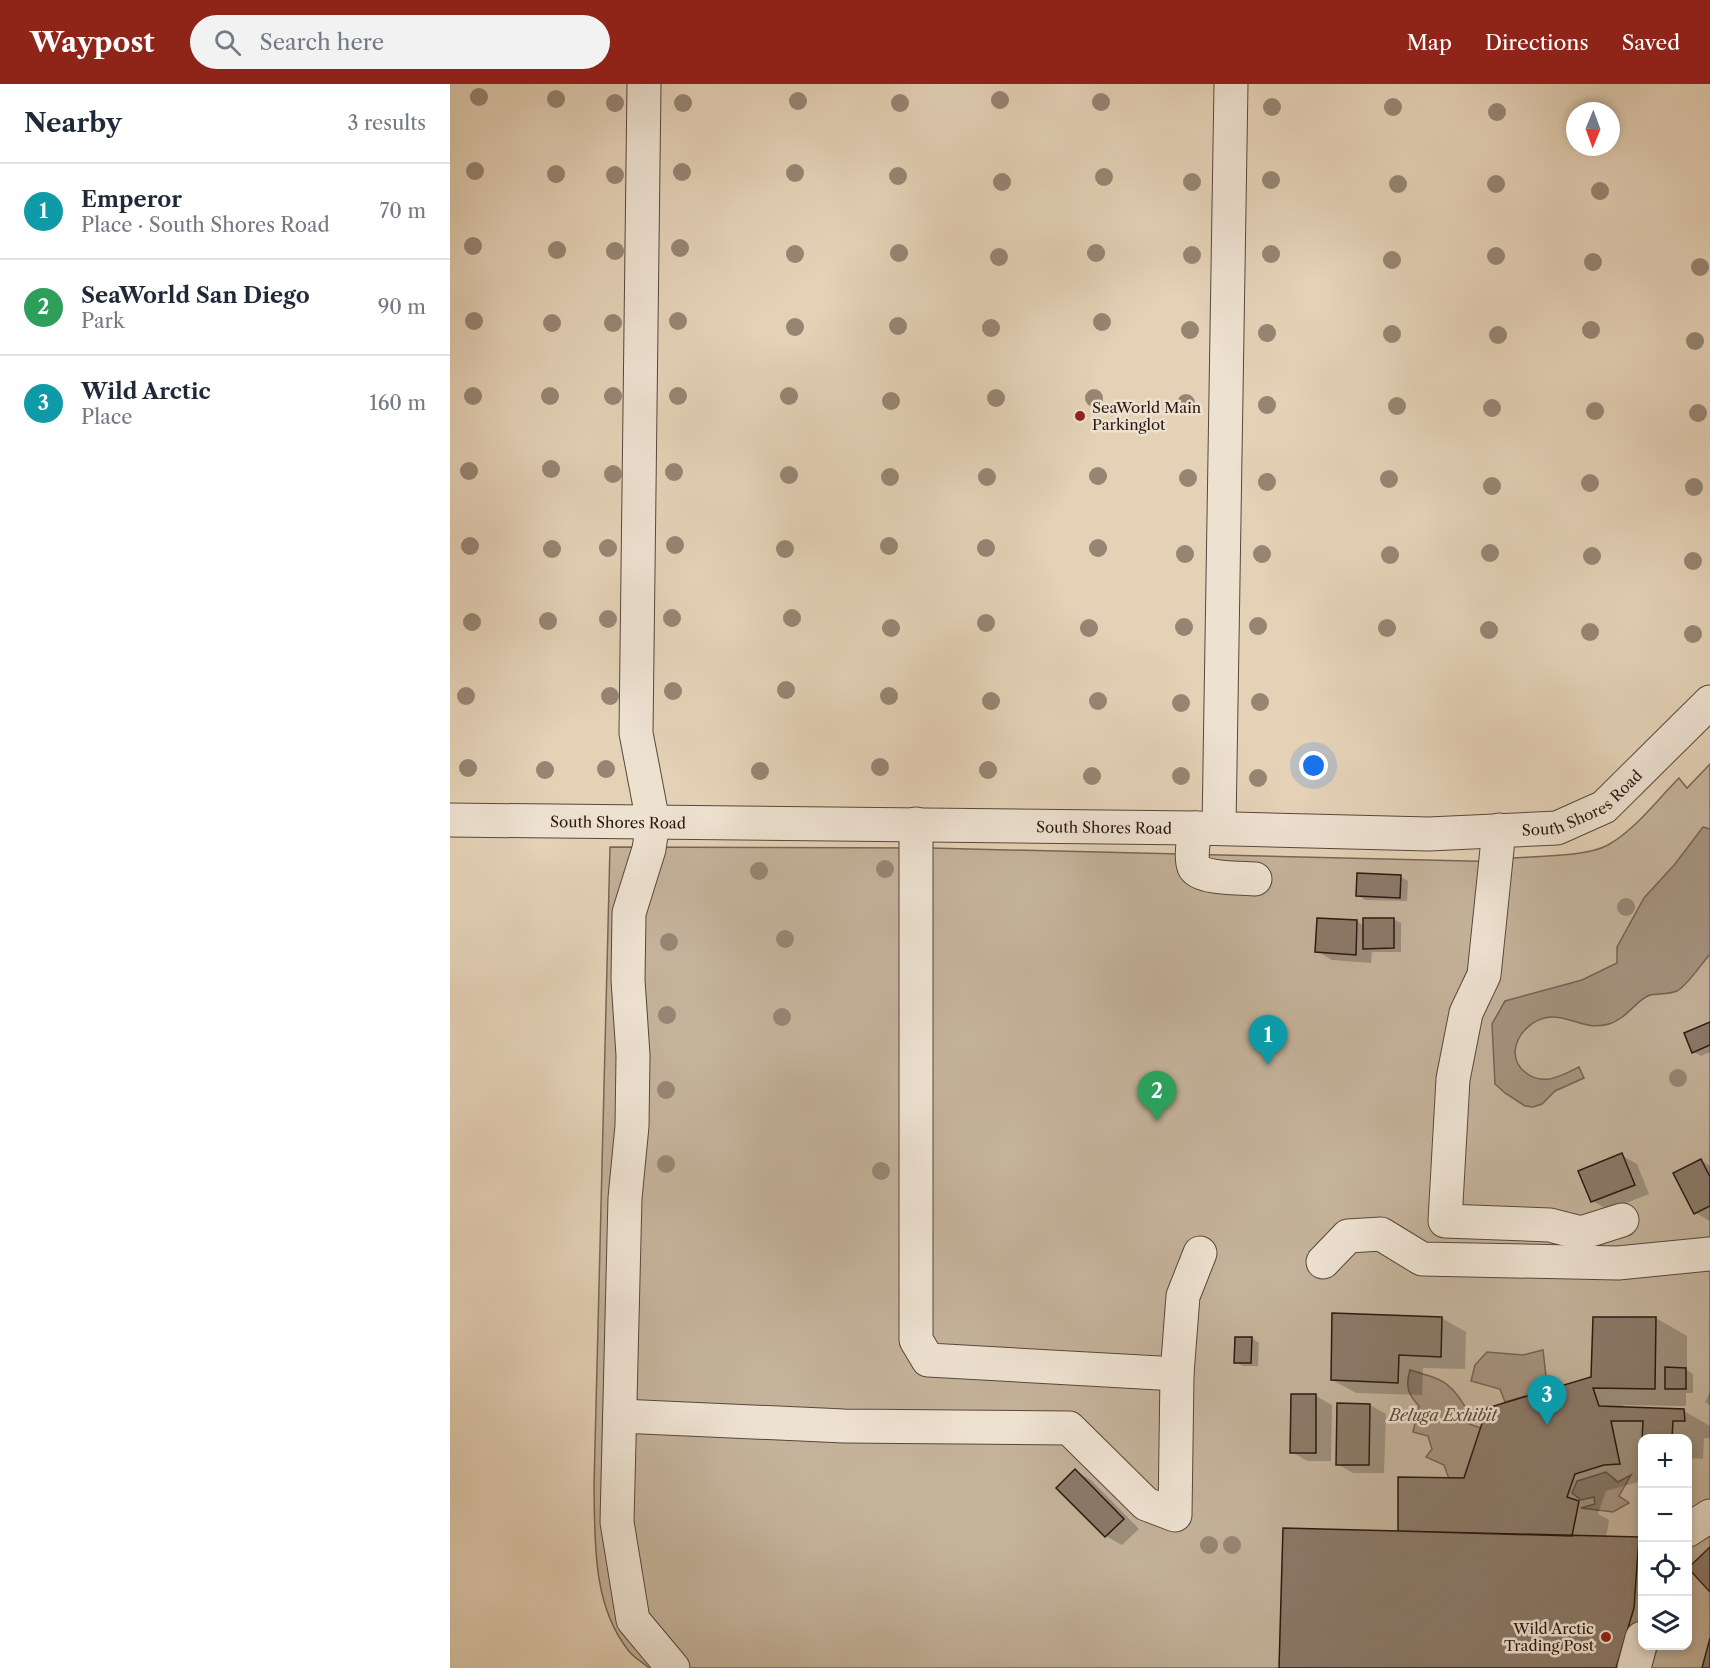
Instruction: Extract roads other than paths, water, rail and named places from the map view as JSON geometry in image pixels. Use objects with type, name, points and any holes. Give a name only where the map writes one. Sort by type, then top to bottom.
[{"type":"street","points":[[644,84],[636,733],[653,822],[650,849],[629,913],[628,980],[633,1055],[632,1126],[625,1198],[617,1522],[633,1620],[673,1668]]},
{"type":"street","points":[[1231,84],[1207,828],[1194,867],[1198,872],[1208,876],[1255,879]]},
{"type":"street","name":"South Shores Road","points":[[450,820],[1207,828],[1429,834],[1557,828],[1604,807],[1710,702]]},
{"type":"street","points":[[916,824],[916,1340],[928,1360],[1177,1374]]},
{"type":"street","points":[[1499,830],[1484,975],[1466,1012],[1453,1078],[1445,1221],[1550,1225],[1581,1233],[1622,1220]]},
{"type":"street","points":[[1323,1262],[1348,1236],[1381,1234],[1422,1259],[1618,1263],[1710,1254]]},
{"type":"street","points":[[620,1416],[843,1426],[1069,1428],[1146,1504],[1175,1515],[1177,1374],[1183,1296],[1200,1253]]},
{"type":"street","points":[[1692,1527],[1710,1516]]},
{"type":"street","points":[[1634,1668],[1639,1650]]},
{"type":"water","points":[[1703,827],[1710,829],[1710,954],[1677,991],[1645,997],[1622,1017],[1609,1024],[1593,1026],[1551,1017],[1532,1024],[1522,1033],[1516,1045],[1516,1058],[1521,1068],[1538,1079],[1545,1079],[1559,1076],[1579,1067],[1584,1078],[1555,1091],[1542,1104],[1533,1107],[1525,1106],[1505,1093],[1495,1084],[1492,1024],[1505,1001],[1582,980],[1617,963],[1617,947],[1644,898],[1675,864]]},
{"type":"water","points":[[1543,1350],[1546,1376],[1552,1388],[1505,1402],[1500,1389],[1471,1381],[1475,1365],[1487,1352],[1523,1355]]},
{"type":"water","name":"Beluga Exhibit","points":[[1410,1370],[1447,1384],[1471,1416],[1469,1424],[1481,1428],[1464,1478],[1449,1479],[1444,1465],[1426,1457],[1432,1449],[1428,1436],[1413,1432],[1419,1406],[1408,1390]]},
{"type":"water","points":[[1606,1472],[1618,1482],[1631,1475],[1619,1496],[1629,1503],[1613,1512],[1581,1508],[1595,1504],[1594,1497],[1581,1500],[1572,1493],[1577,1481]]},
{"type":"place","name":"SeaWorld Main Parkinglot","points":[[1080,416]]},
{"type":"place","name":"Emperor","points":[[1268,1065]]},
{"type":"place","name":"SeaWorld San Diego","points":[[1157,1121]]},
{"type":"place","name":"Wild Arctic","points":[[1547,1425]]},
{"type":"place","name":"Wild Arctic Trading Post","points":[[1606,1637]]}]
